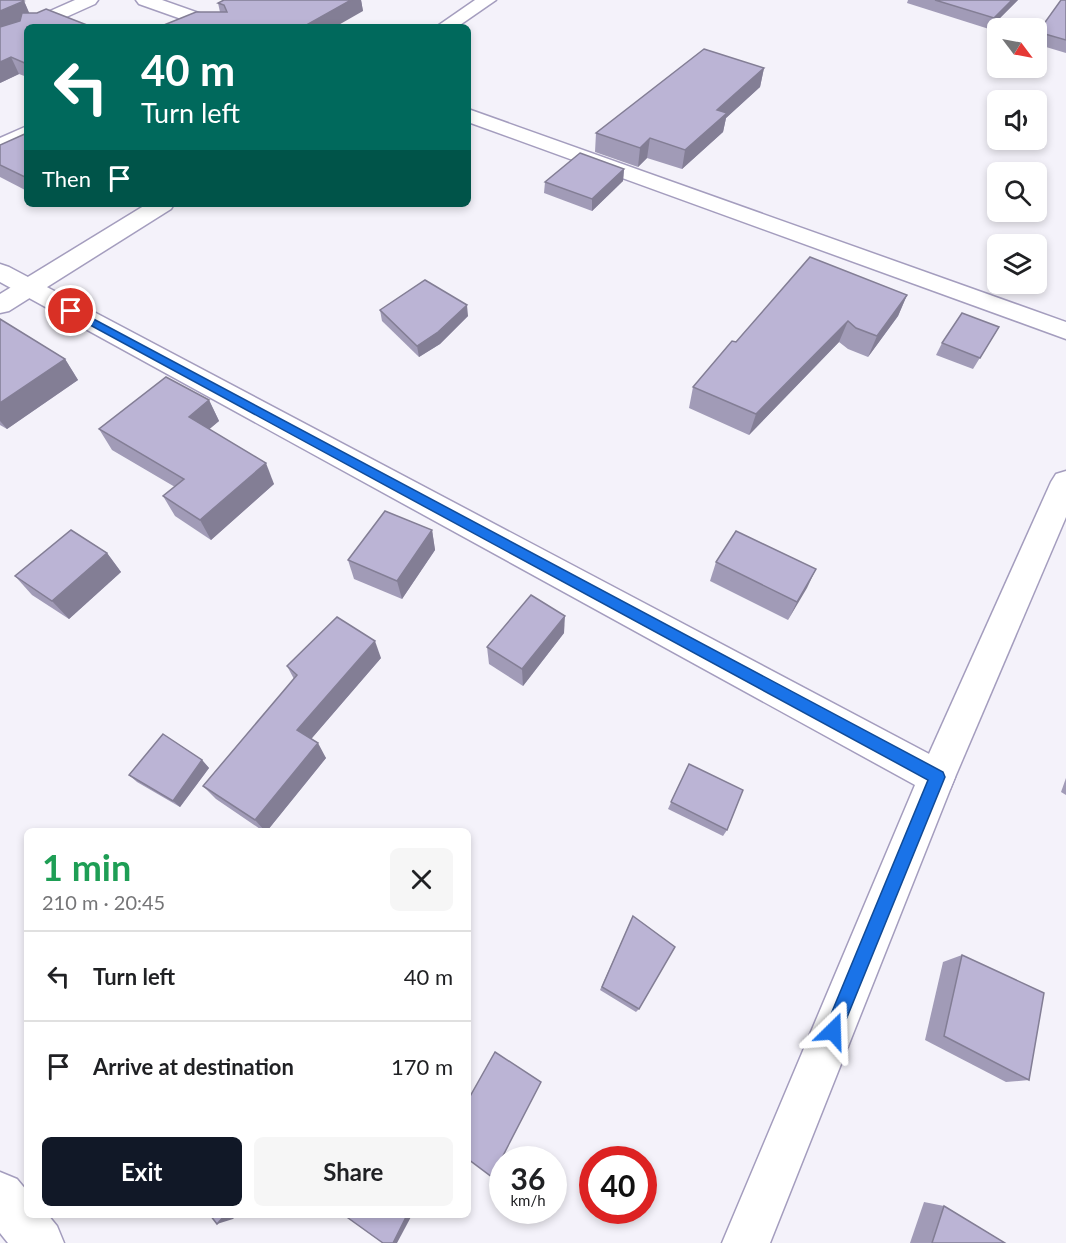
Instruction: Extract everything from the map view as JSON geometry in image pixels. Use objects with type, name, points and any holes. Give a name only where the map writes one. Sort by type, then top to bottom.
[{"type":"street","points":[[35,24],[89,0]]},
{"type":"street","points":[[145,0],[213,24]]},
{"type":"street","points":[[450,24],[487,0]]},
{"type":"street","points":[[9,36],[24,29]]},
{"type":"street","points":[[471,116],[1066,331]]},
{"type":"street","points":[[0,146],[24,134]]},
{"type":"street","points":[[0,305],[15,280],[157,207]]},
{"type":"street","points":[[15,280],[937,777]]},
{"type":"street","points":[[746,1243],[937,777],[1066,482]]},
{"type":"street","points":[[0,1196],[40,1243]]},
{"type":"building","points":[[0,0],[22,0],[24,1],[0,11]]},
{"type":"building","points":[[224,0],[351,0],[308,24],[166,24],[196,12],[227,12],[224,5],[218,3]]},
{"type":"building","points":[[935,0],[1012,0],[994,18]]},
{"type":"building","points":[[1061,0],[1066,0],[1066,40],[1047,35],[1047,19]]},
{"type":"building","points":[[46,9],[84,24],[24,24],[24,63],[11,57],[0,62],[0,27],[20,21],[22,13],[37,13]]},
{"type":"building","points":[[704,49],[764,68],[717,110],[727,113],[685,150],[650,138],[640,148],[596,133]]},
{"type":"building","points":[[24,134],[24,177],[0,165],[0,145]]},
{"type":"building","points":[[580,153],[624,169],[592,199],[545,182]]},
{"type":"building","points":[[810,257],[907,295],[877,336],[856,328],[848,321],[756,414],[693,387],[732,341],[736,342]]},
{"type":"building","points":[[425,280],[467,305],[438,332],[417,346],[380,310]]},
{"type":"building","points":[[962,313],[999,327],[980,358],[942,343]]},
{"type":"building","points":[[0,319],[65,359],[0,403]]},
{"type":"building","points":[[166,377],[209,400],[189,417],[266,463],[200,520],[163,496],[184,479],[99,429]]},
{"type":"building","points":[[385,511],[432,530],[397,581],[348,560]]},
{"type":"building","points":[[71,530],[107,553],[52,601],[15,576]]},
{"type":"building","points":[[736,531],[816,569],[797,602],[716,562]]},
{"type":"building","points":[[531,595],[565,616],[522,669],[487,647]]},
{"type":"building","points":[[337,617],[375,641],[297,730],[318,743],[255,820],[203,786],[297,675],[287,666]]},
{"type":"building","points":[[163,734],[202,760],[173,801],[129,775]]},
{"type":"building","points":[[689,764],[743,790],[727,830],[671,802]]},
{"type":"building","points":[[633,916],[675,947],[639,1009],[602,987]]},
{"type":"building","points":[[962,955],[1044,993],[1029,1080],[944,1036]]},
{"type":"building","points":[[495,1052],[541,1082],[508,1146],[489,1146],[489,1175],[471,1161],[471,1095]]},
{"type":"building","points":[[944,1206],[1005,1243],[932,1243]]},
{"type":"building","points":[[212,1218],[222,1218],[217,1224]]},
{"type":"building","points":[[348,1218],[406,1218],[393,1243],[383,1243]]},
{"type":"route","points":[[71,311],[937,777],[833,1031]]}]
